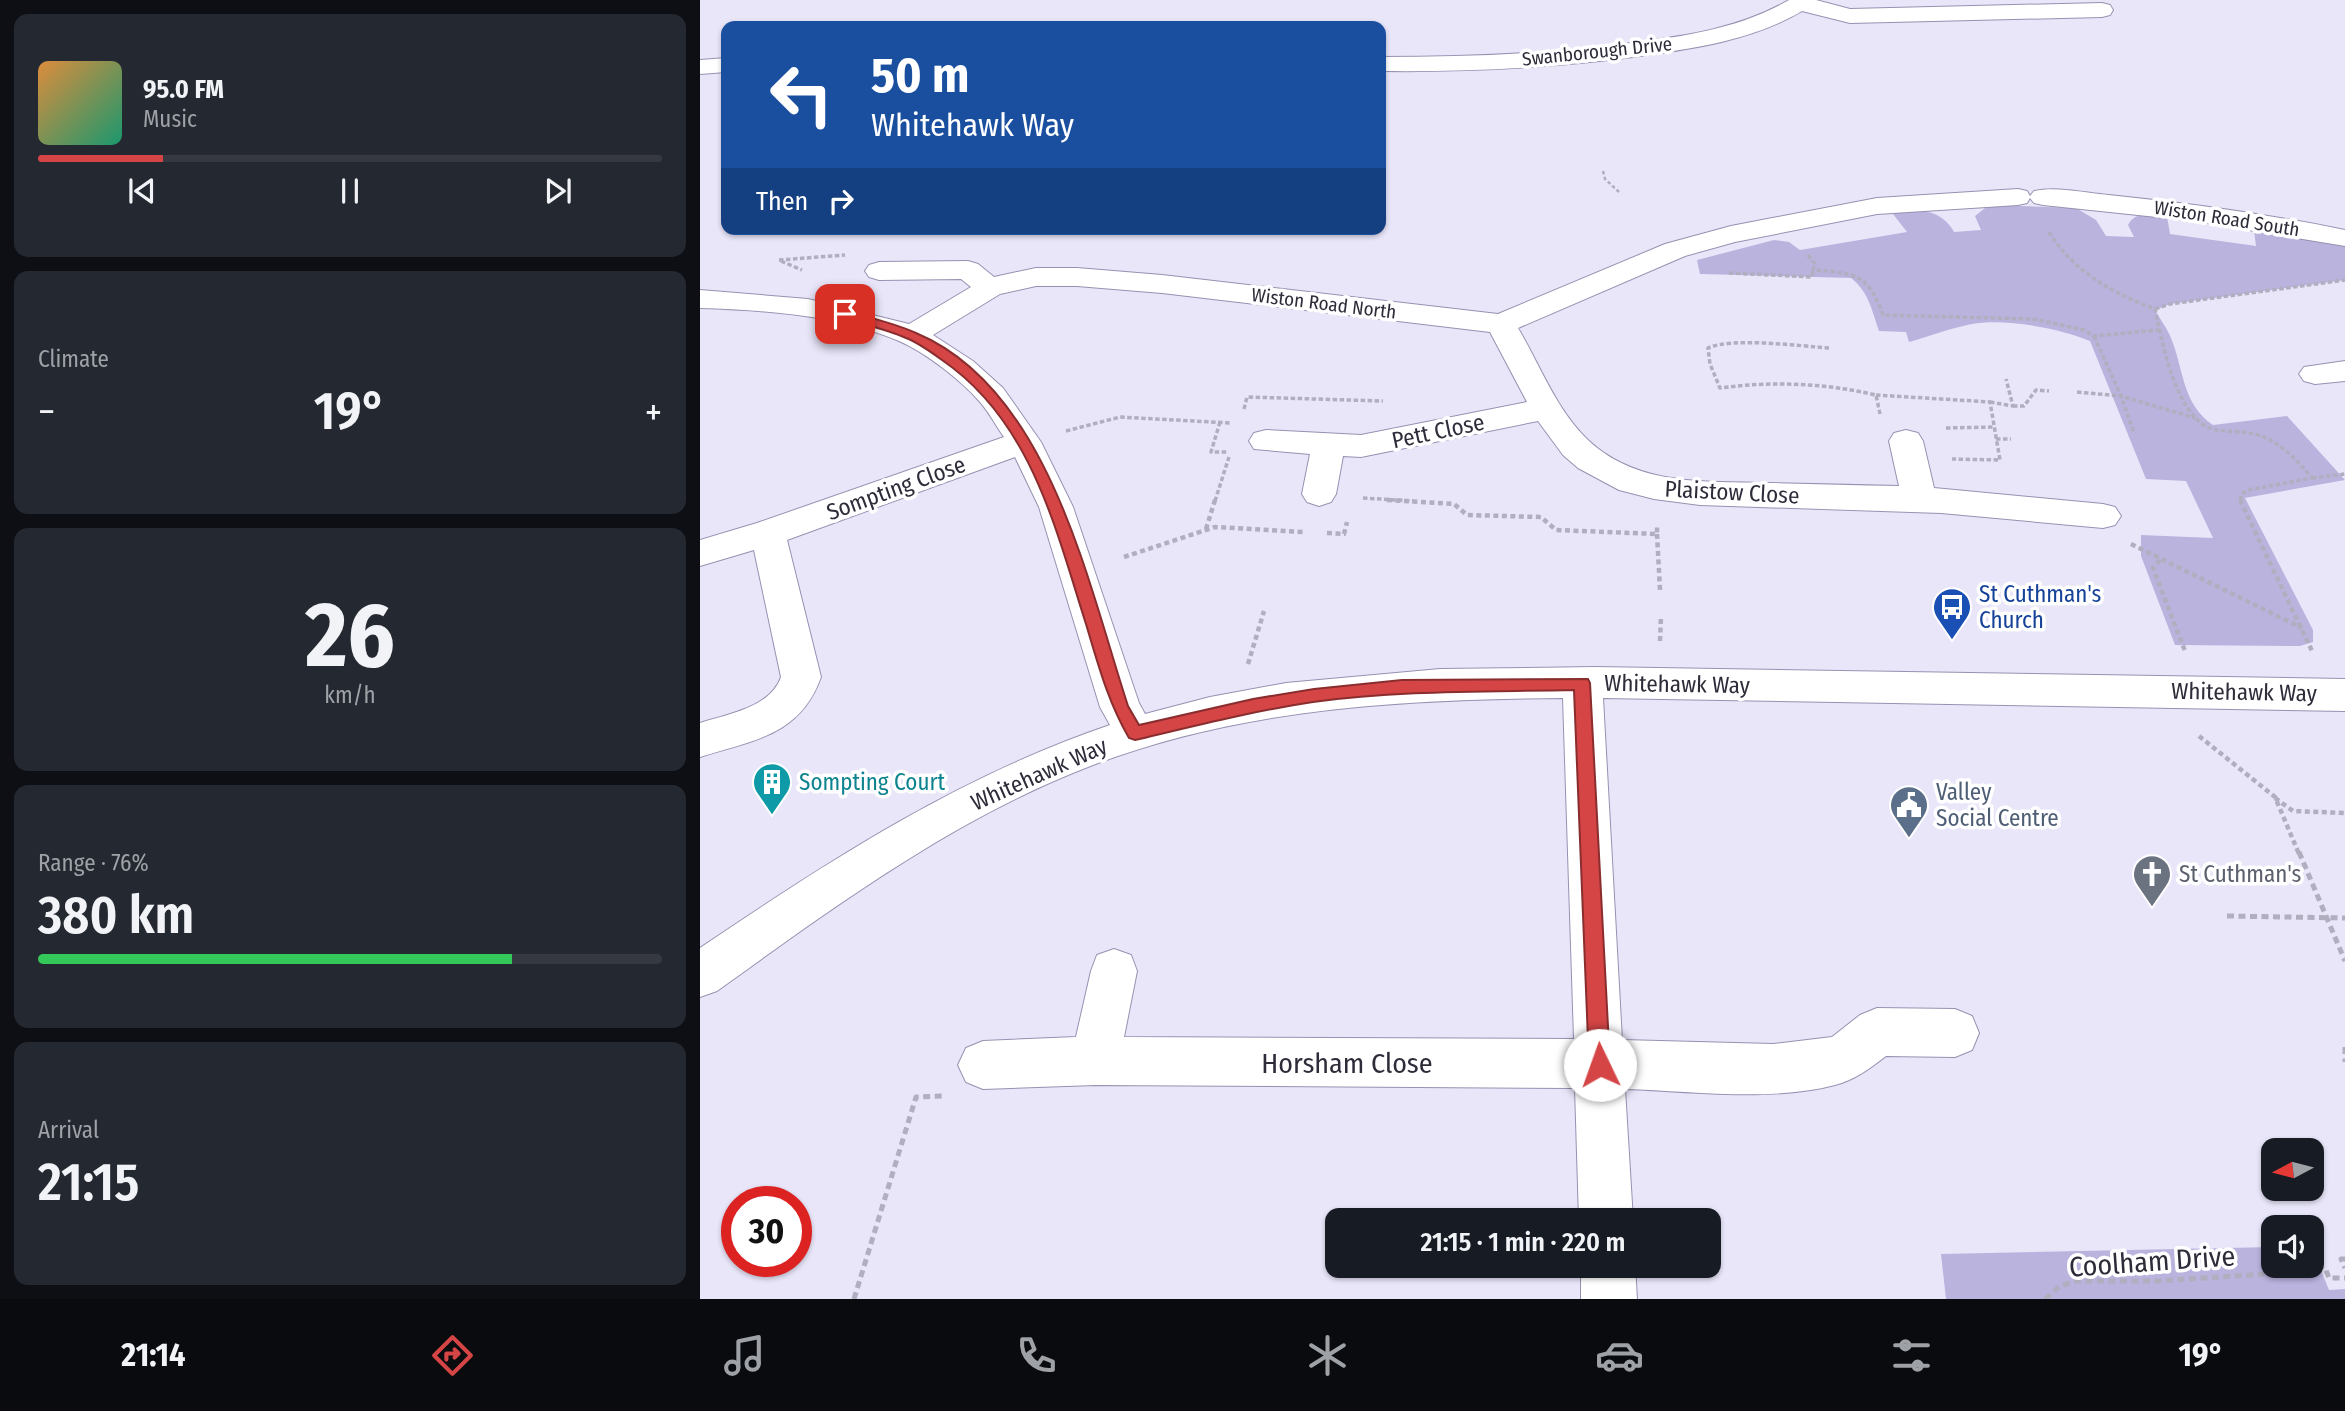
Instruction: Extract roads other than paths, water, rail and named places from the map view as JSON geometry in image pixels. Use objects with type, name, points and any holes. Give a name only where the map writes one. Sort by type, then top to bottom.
[{"type":"street","points":[[1803,2],[1850,16],[2066,19],[2102,10]]},
{"type":"street","name":"Swanborough Drive","points":[[1386,64],[1458,64],[1543,58],[1674,43],[1744,28],[1784,14],[1803,2]]},
{"type":"street","points":[[700,67],[721,65]]},
{"type":"street","name":"Wiston Road North","points":[[912,335],[990,288],[1025,278],[1077,277],[1162,284],[1501,324],[1675,250],[1731,234],[1827,215],[1947,200],[2030,197]]},
{"type":"street","name":"Wiston Road South","points":[[2030,197],[2109,203],[2221,203],[2345,238]]},
{"type":"street","points":[[1947,200],[1967,230]]},
{"type":"street","points":[[2109,203],[2121,233]]},
{"type":"street","points":[[879,271],[968,271],[990,288]]},
{"type":"street","points":[[700,299],[738,300],[819,309],[912,335],[962,368],[992,395],[1024,442],[1056,507],[1120,707],[1135,733]]},
{"type":"street","name":"Plaistow Close","points":[[1501,324],[1546,409],[1588,458],[1621,478],[1655,488],[1700,494],[1919,499],[1998,505],[2043,513],[2103,516]]},
{"type":"street","name":"Pett Close","points":[[1266,441],[1361,446],[1546,409]]},
{"type":"street","points":[[1907,437],[1919,499]]},
{"type":"street","name":"Sompting Close","points":[[700,553],[768,533],[1024,442]]},
{"type":"street","points":[[1319,494],[1329,444]]},
{"type":"street","points":[[700,740],[771,715],[788,703],[798,690],[801,677],[768,533]]},
{"type":"street","name":"Whitehawk Way","points":[[700,975],[788,914],[952,813],[1076,754],[1135,733],[1242,708],[1314,696],[1402,687],[2180,672],[2340,695]]},
{"type":"street","points":[[1582,683],[1606,1208]]},
{"type":"street","points":[[1095,1061],[1114,971]]},
{"type":"street","name":"Horsham Close","points":[[983,1065],[1095,1061],[1773,1069],[1805,1067],[1847,1056],[1877,1032],[1955,1033]]},
{"type":"street","points":[[1608,1278],[1609,1299]]},
{"type":"place","name":"St Cuthman's Church","points":[[1952,641]]},
{"type":"place","name":"Sompting Court","points":[[772,816]]},
{"type":"place","name":"Valley Social Centre","points":[[1909,839]]},
{"type":"place","name":"St Cuthman's","points":[[2152,908]]}]
